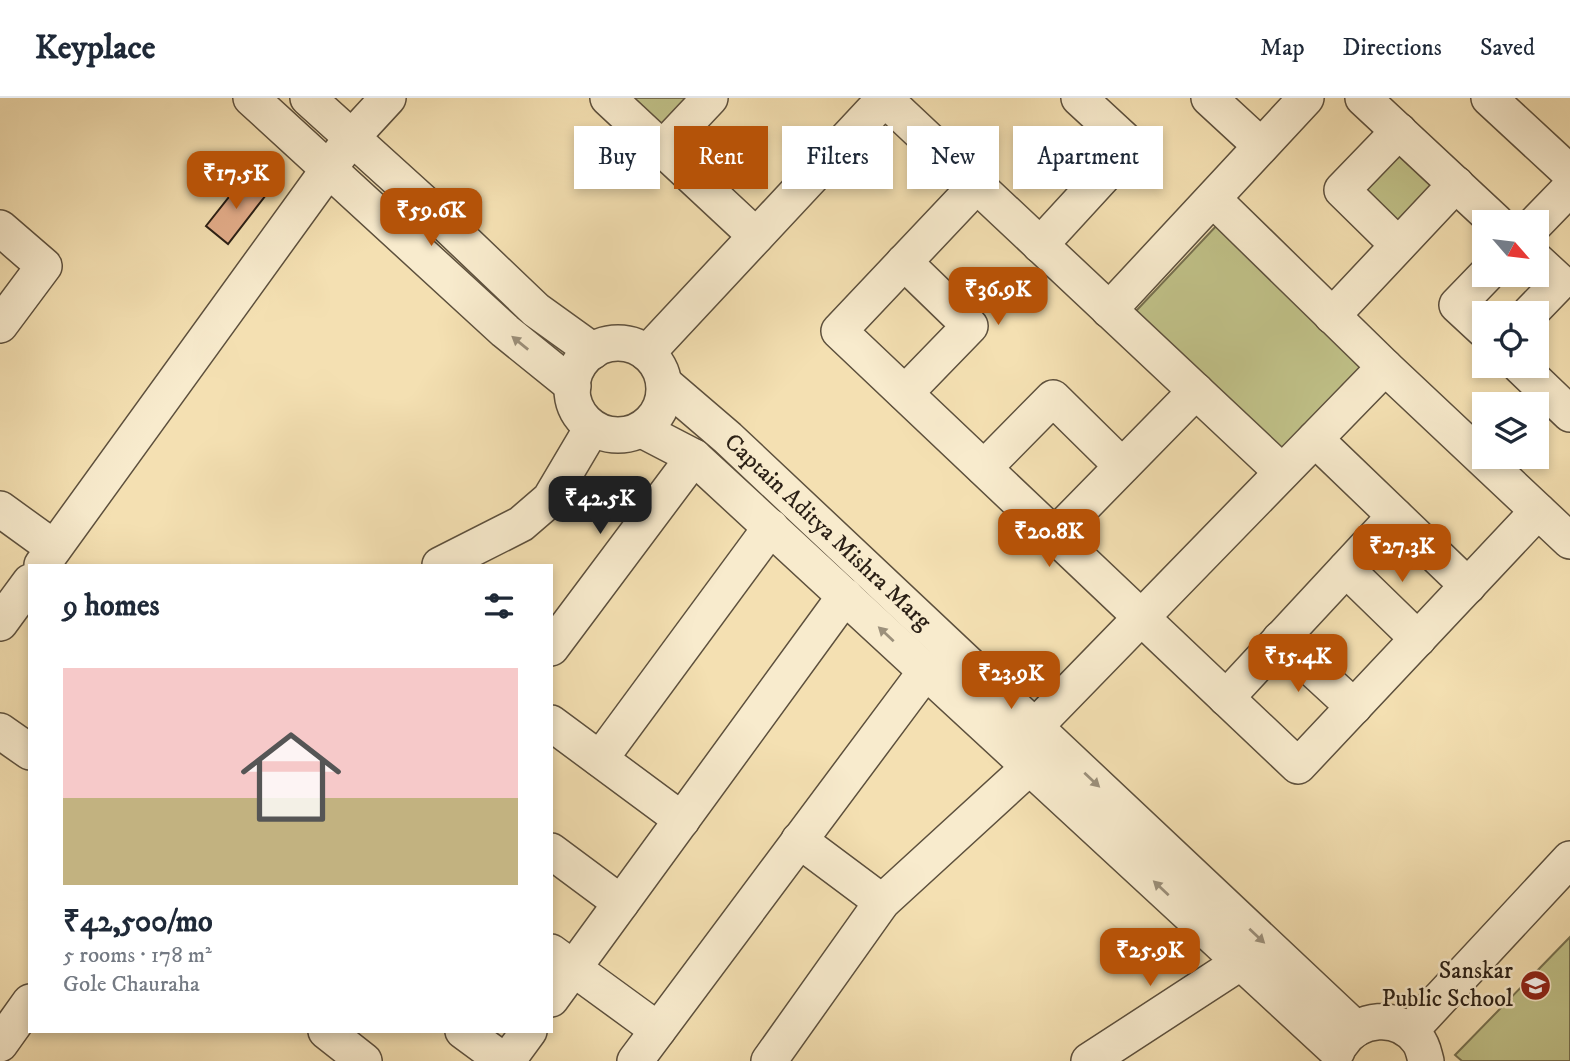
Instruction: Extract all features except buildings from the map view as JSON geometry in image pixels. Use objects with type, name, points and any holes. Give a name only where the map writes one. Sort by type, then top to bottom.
[{"type":"street","points":[[251,98],[505,331],[573,386]]},
{"type":"street","points":[[308,98],[536,310],[593,351]]},
{"type":"street","points":[[0,509],[48,557],[328,169],[352,137],[388,98]]},
{"type":"street","points":[[608,98],[757,236]]},
{"type":"street","points":[[662,149],[710,98]]},
{"type":"street","points":[[648,353],[885,98],[914,126]]},
{"type":"street","points":[[1040,245],[1131,146],[1079,98]]},
{"type":"street","points":[[1209,98],[1261,146]]},
{"type":"street","points":[[1109,310],[1306,98]]},
{"type":"street","points":[[1363,98],[1483,210]]},
{"type":"street","points":[[1489,98],[1570,173]]},
{"type":"street","points":[[1398,245],[1342,190],[1399,131]]},
{"type":"street","points":[[1332,316],[1456,184]]},
{"type":"street","points":[[1549,210],[1570,188]]},
{"type":"street","points":[[972,189],[839,331],[1298,766],[1538,512]]},
{"type":"street","points":[[980,189],[1282,472]]},
{"type":"street","points":[[1213,198],[1385,367],[1472,441]]},
{"type":"street","points":[[0,228],[44,266],[0,325]]},
{"type":"street","points":[[904,262],[970,326],[905,393]]},
{"type":"street","points":[[1542,301],[1560,282],[1549,272]]},
{"type":"street","points":[[1472,318],[1457,304],[1474,287]]},
{"type":"street","points":[[625,344],[648,353],[658,365],[665,384],[663,403],[655,418],[642,430],[625,436],[607,435],[592,428],[577,412],[572,396],[578,366],[593,351],[604,345],[625,344]]},
{"type":"street","points":[[769,1061],[882,902],[1033,747],[1141,617],[1385,367]]},
{"type":"street","points":[[1532,378],[1558,405]]},
{"type":"street","name":"Captain Aditya Mishra Marg","points":[[665,384],[728,438],[1241,962],[1343,1047]]},
{"type":"street","points":[[1055,535],[1196,391]]},
{"type":"street","points":[[984,468],[1053,398],[1122,466]]},
{"type":"street","points":[[442,564],[521,524],[550,499],[592,428]]},
{"type":"street","name":"Captain Aditya Mishra Marg","points":[[642,430],[694,457],[926,671],[1033,747],[1343,1047]]},
{"type":"street","points":[[1315,439],[1468,586]]},
{"type":"street","points":[[553,645],[694,457]]},
{"type":"street","points":[[1503,469],[1538,512],[1570,541]]},
{"type":"street","points":[[1226,698],[1395,516]]},
{"type":"street","points":[[600,760],[771,527]]},
{"type":"street","points":[[1346,569],[1418,639]]},
{"type":"street","points":[[0,623],[28,585]]},
{"type":"street","points":[[553,992],[562,960],[621,903],[845,596]]},
{"type":"street","points":[[1280,639],[1354,707]]},
{"type":"street","points":[[635,1061],[926,671]]},
{"type":"street","points":[[553,725],[681,820]]},
{"type":"street","points":[[0,731],[28,751]]},
{"type":"street","points":[[799,840],[882,902]]},
{"type":"street","points":[[553,853],[621,903]]},
{"type":"street","points":[[1343,1047],[1375,1021],[1388,1021],[1418,1046],[1570,859]]},
{"type":"street","points":[[562,960],[658,1030]]},
{"type":"street","points":[[1089,1061],[1241,962]]},
{"type":"street","points":[[0,1044],[28,1005]]},
{"type":"street","points":[[329,1033],[364,1061]]},
{"type":"street","points":[[466,1033],[506,1061],[527,1033]]},
{"type":"green space","points":[[625,98],[696,98],[662,134],[660,126],[654,126]]},
{"type":"green space","points":[[1404,143],[1447,184],[1400,234],[1356,193]]},
{"type":"green space","points":[[1219,223],[1366,363],[1283,451],[1136,311]]},
{"type":"green space","name":"Sanskar Public School","points":[[1570,937],[1570,1061],[1462,1061],[1455,1055]]},
{"type":"place","name":"Sanskar Public School","points":[[1536,985]]}]
